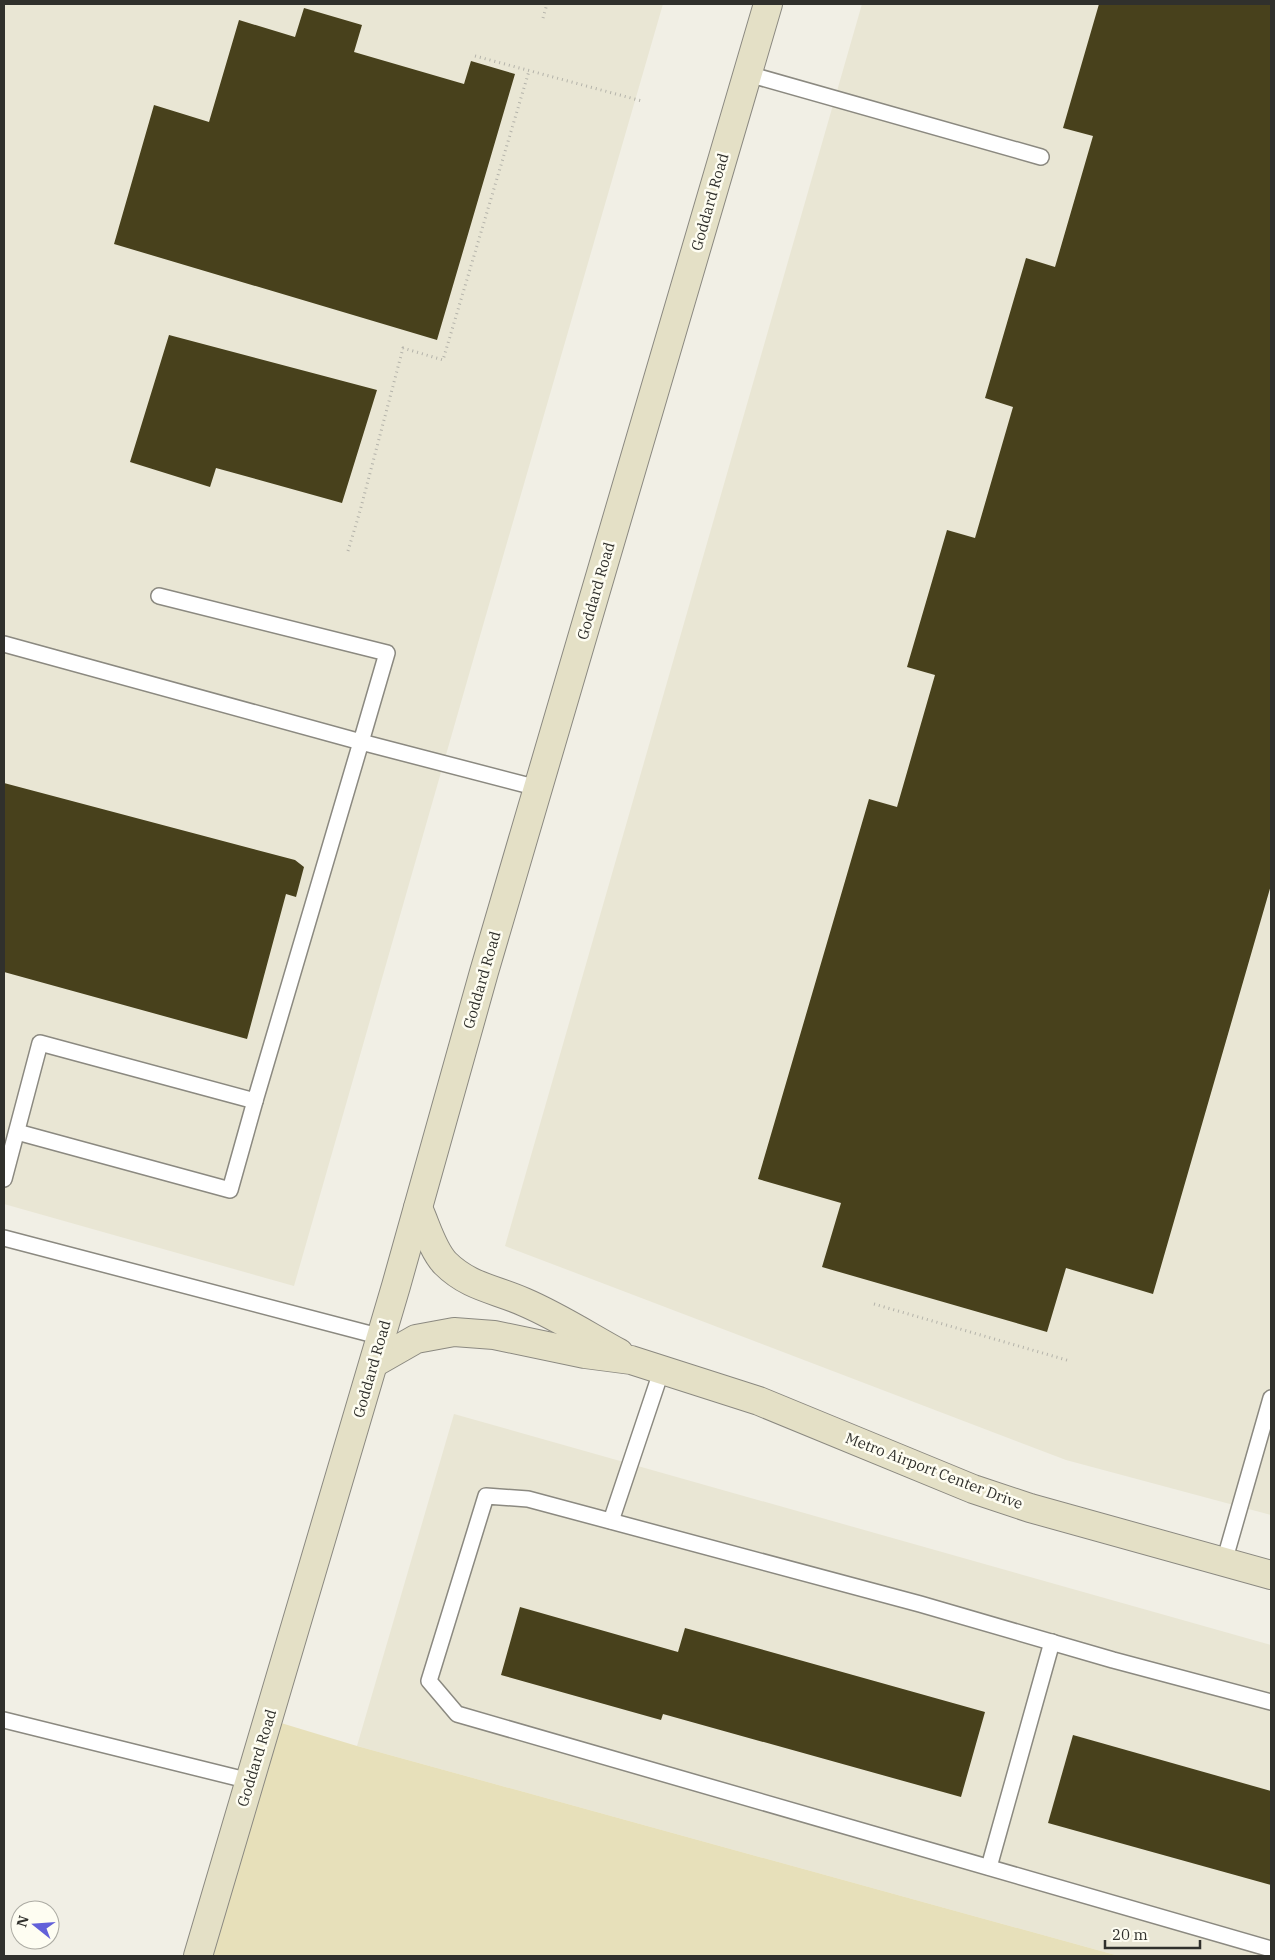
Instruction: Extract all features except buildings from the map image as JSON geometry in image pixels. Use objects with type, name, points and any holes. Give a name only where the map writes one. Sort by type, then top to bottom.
[{"type":"main road","name":"Goddard Road","points":[[198,1956],[382,1336],[538,788],[768,4]]},
{"type":"main road","name":"Metro Airport Center Drive","points":[[418,1208],[433,1243],[444,1262],[470,1282],[523,1301],[631,1360]]},
{"type":"main road","name":"Metro Airport Center Drive","points":[[374,1363],[416,1338],[454,1332],[494,1335],[584,1354],[631,1360],[760,1400],[973,1489],[1030,1508],[1271,1576]]},
{"type":"lane","points":[[748,74],[1041,157]]},
{"type":"lane","points":[[17,1132],[230,1190],[387,654],[159,596]]},
{"type":"lane","points":[[4,644],[538,788]]},
{"type":"lane","points":[[4,1179],[40,1043],[255,1101]]},
{"type":"lane","points":[[4,1238],[382,1336]]},
{"type":"lane","points":[[610,1522],[662,1369]]},
{"type":"lane","points":[[1224,1562],[1271,1398]]},
{"type":"lane","points":[[1271,1702],[920,1604],[528,1499],[486,1496],[429,1681],[457,1714],[1271,1949]]},
{"type":"lane","points":[[989,1867],[1052,1642]]},
{"type":"lane","points":[[4,1720],[250,1781]]},
{"type":"path","points":[[543,18],[547,4]]},
{"type":"path","points":[[476,56],[642,101]]},
{"type":"path","points":[[348,551],[403,348],[443,360],[529,71]]},
{"type":"path","points":[[874,1304],[1070,1361]]},
{"type":"shaded area","points":[[4,4],[663,4],[294,1286],[4,1204]]},
{"type":"shaded area","points":[[862,4],[1271,4],[1271,1515],[1066,1460],[505,1246]]},
{"type":"shaded area","points":[[454,1414],[1271,1645],[1271,1956],[1119,1956],[357,1746]]},
{"type":"shaded area","points":[[281,1723],[357,1746],[1119,1956],[213,1956]]}]
